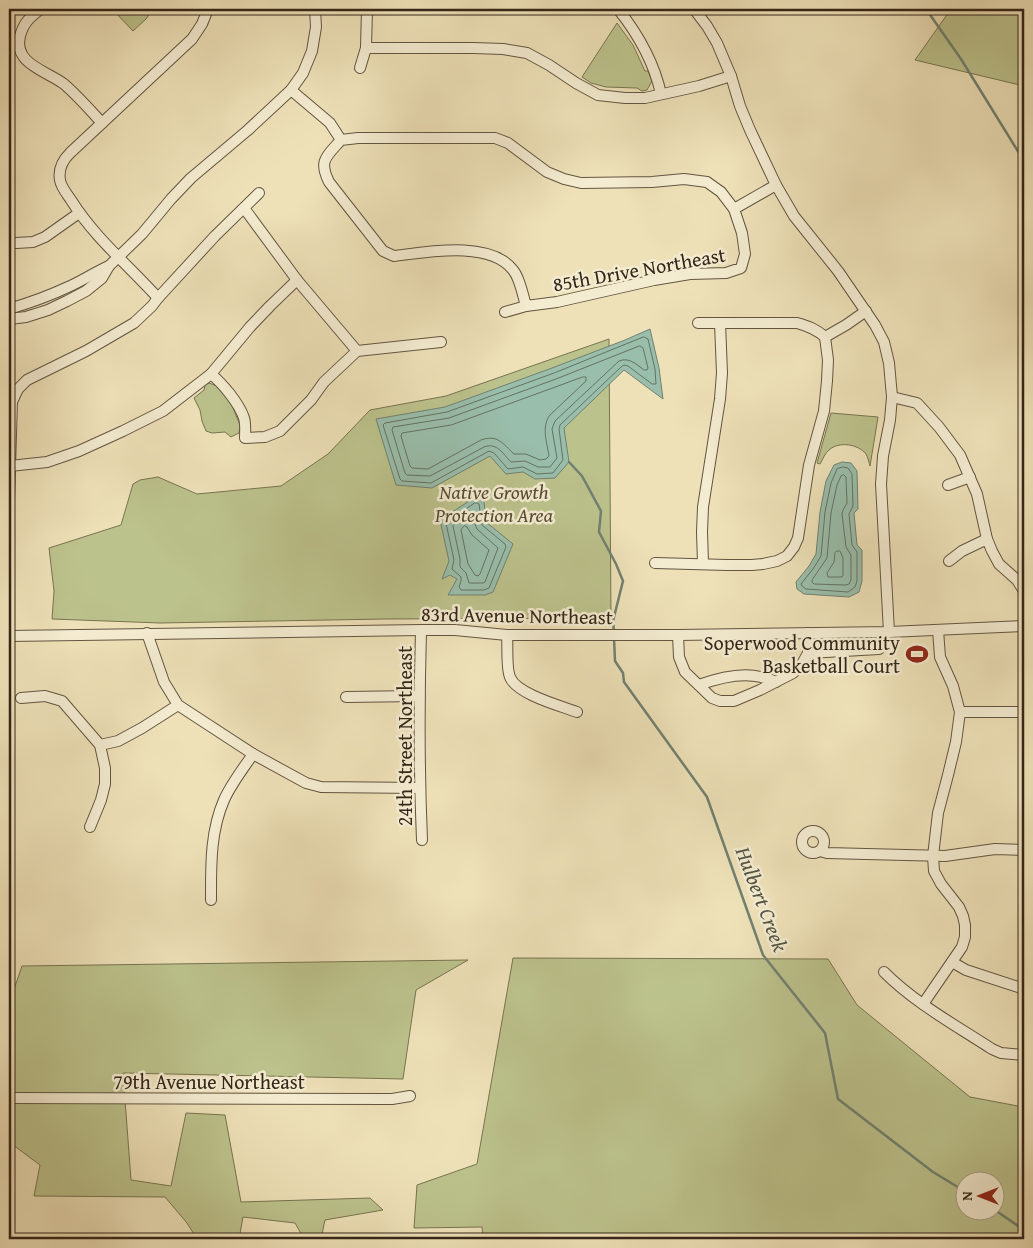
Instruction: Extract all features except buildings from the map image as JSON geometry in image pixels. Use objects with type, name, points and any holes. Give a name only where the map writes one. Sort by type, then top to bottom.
[{"type":"street","points":[[41,9],[26,21],[20,40],[20,52],[27,61],[62,83],[82,100],[102,124]]},
{"type":"street","points":[[158,298],[105,244],[78,213],[60,181],[60,169],[64,160],[192,39],[202,24],[208,9]]},
{"type":"street","points":[[9,319],[48,310],[86,291],[102,278],[109,266],[142,234],[191,178],[248,130],[291,90],[303,73],[312,51],[316,27],[315,9]]},
{"type":"street","points":[[360,68],[366,48],[367,9]]},
{"type":"street","points":[[618,9],[631,25],[653,66],[661,94]]},
{"type":"street","points":[[694,9],[717,43],[750,130],[794,216],[838,271],[866,311],[884,342],[889,362],[892,397],[883,456],[881,484],[889,632]]},
{"type":"street","points":[[366,48],[473,48],[503,49],[527,53],[598,94],[625,98],[645,98],[699,86],[730,76]]},
{"type":"street","points":[[291,90],[330,123],[342,140],[328,154],[324,162],[324,172],[328,182],[383,250],[394,256],[467,250],[489,254],[506,263],[515,271],[526,306],[505,312]]},
{"type":"street","name":"85th Drive Northeast","points":[[342,140],[358,138],[495,138],[508,143],[547,172],[564,179],[581,183],[684,180],[707,182],[721,192],[734,209],[742,233],[744,254],[741,268],[726,273],[690,274],[654,280],[557,302],[526,306]]},
{"type":"street","points":[[734,209],[776,184]]},
{"type":"street","points":[[9,498],[12,402],[18,389],[27,380],[86,351],[134,323],[152,306],[215,236],[259,193]]},
{"type":"street","points":[[244,208],[297,280],[357,352]]},
{"type":"street","points":[[16,243],[33,242],[45,237],[78,213]]},
{"type":"street","points":[[9,309],[47,297],[109,266]]},
{"type":"street","points":[[10,466],[47,462],[79,451],[163,411],[211,374],[250,327],[297,280]]},
{"type":"street","points":[[824,336],[846,325],[866,311]]},
{"type":"street","points":[[655,563],[752,565],[776,561],[787,556],[798,538],[809,465],[824,410],[828,360],[824,336],[817,330],[797,323],[698,323]]},
{"type":"street","points":[[703,563],[703,507],[720,399],[722,373],[720,323]]},
{"type":"street","points":[[211,374],[238,405],[245,420],[246,438],[265,437],[280,431],[311,400],[324,382],[357,352],[441,342]]},
{"type":"street","points":[[892,397],[917,403],[939,426],[960,455],[977,494],[987,539],[999,564],[1017,580],[1024,591]]},
{"type":"street","points":[[948,485],[970,477]]},
{"type":"street","points":[[949,561],[962,551],[987,539]]},
{"type":"street","name":"83rd Avenue Northeast","points":[[9,636],[421,630],[455,630],[507,635],[678,635],[889,632],[1024,626]]},
{"type":"street","name":"24th Street Northeast","points":[[421,630],[419,696],[422,840]]},
{"type":"street","points":[[923,1004],[962,947],[965,937],[965,925],[959,907],[941,884],[934,871],[933,856],[938,813],[956,742],[960,712],[954,686],[940,657],[938,630]]},
{"type":"street","points":[[147,633],[164,682],[178,705],[253,754],[306,783],[321,787],[420,788]]},
{"type":"street","points":[[678,635],[679,657],[685,672],[712,698],[720,701],[734,701],[793,673],[802,664],[808,653],[808,633]]},
{"type":"street","points":[[507,635],[510,678],[516,686],[528,694],[577,712]]},
{"type":"street","points":[[808,653],[879,649]]},
{"type":"street","points":[[699,685],[716,679],[739,676],[760,676],[776,682]]},
{"type":"street","points":[[21,698],[45,696],[62,701],[100,746],[105,768],[105,784],[90,828]]},
{"type":"street","points":[[346,697],[419,696]]},
{"type":"street","points":[[100,746],[118,741],[178,705]]},
{"type":"street","points":[[960,712],[1024,712]]},
{"type":"street","points":[[211,900],[214,833],[218,817],[224,800],[253,754]]},
{"type":"street","points":[[820,851],[827,853],[945,856],[995,849],[1024,850]]},
{"type":"street","points":[[952,962],[966,970],[1024,988]]},
{"type":"street","points":[[884,972],[897,985],[923,1004],[992,1049],[1001,1053],[1024,1055]]},
{"type":"street","name":"79th Avenue Northeast","points":[[9,1098],[392,1099],[410,1096]]},
{"type":"green space","points":[[112,9],[153,9],[146,19],[133,31]]},
{"type":"green space","points":[[951,9],[1024,9],[1024,86],[915,60]]},
{"type":"green space","points":[[617,23],[633,45],[645,71],[648,71],[652,81],[647,90],[606,87],[591,83],[582,77]]},
{"type":"green space","name":"Native Growth Protection Area","points":[[609,339],[611,618],[385,619],[160,623],[52,619],[54,591],[49,548],[121,525],[133,484],[140,480],[158,477],[197,494],[281,486],[328,454],[370,410],[446,396]]},
{"type":"green space","points":[[209,383],[217,386],[228,399],[240,425],[239,433],[231,437],[225,432],[212,433],[206,431],[200,410],[194,398]]},
{"type":"green space","points":[[831,413],[878,417],[870,466],[867,455],[863,451],[848,445],[833,447],[826,453],[820,464],[817,463]]},
{"type":"green space","points":[[513,958],[828,959],[857,1005],[970,1097],[1018,1106],[1024,1103],[1024,1239],[483,1239],[482,1227],[414,1228],[417,1185],[477,1164]]},
{"type":"green space","points":[[468,960],[416,990],[403,1079],[123,1073],[131,1180],[171,1186],[186,1113],[225,1115],[241,1202],[370,1198],[383,1210],[325,1220],[321,1239],[304,1239],[295,1223],[243,1217],[239,1239],[197,1239],[187,1223],[165,1197],[34,1196],[40,1165],[9,1142],[9,1004],[22,966]]},
{"type":"water","points":[[650,329],[659,368],[663,399],[624,370],[564,428],[569,462],[555,478],[535,479],[523,472],[506,474],[490,456],[432,488],[396,485],[376,419],[445,407],[552,368]]},
{"type":"water","points":[[842,462],[851,463],[857,471],[858,509],[854,513],[857,545],[862,550],[862,581],[859,592],[849,597],[804,594],[797,589],[796,582],[816,554],[820,512],[826,481],[834,465]]},
{"type":"water","points":[[483,492],[486,522],[513,544],[493,592],[485,595],[448,595],[457,579],[450,575],[442,579],[449,561],[440,520]]},
{"type":"waterway","name":"Hulbert Creek","points":[[926,9],[961,59],[1024,161]]},
{"type":"waterway","points":[[569,462],[582,476],[601,511],[599,532],[623,581],[613,621],[614,632]]},
{"type":"waterway","name":"Hulbert Creek","points":[[614,638],[615,661],[623,673],[624,682],[707,797],[763,955],[825,1033],[838,1099],[933,1172],[956,1186]]},
{"type":"waterway","name":"Hulbert Creek","points":[[1006,1218],[1024,1230]]},
{"type":"place","name":"Soperwood Community Basketball Court","points":[[917,654]]}]
